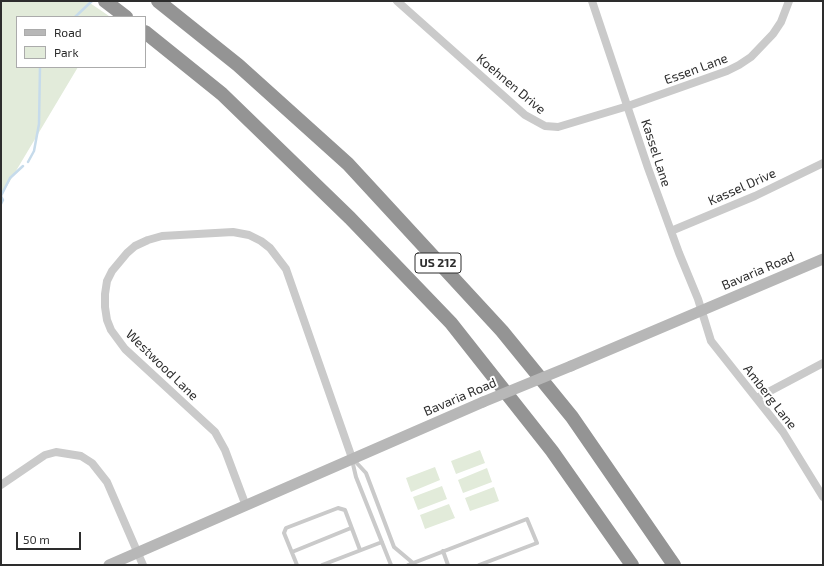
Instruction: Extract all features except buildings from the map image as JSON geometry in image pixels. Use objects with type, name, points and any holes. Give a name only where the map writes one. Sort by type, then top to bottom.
[{"type":"highway","points":[[105,1],[122,14]]},
{"type":"highway","name":"US 212","points":[[158,1],[238,65],[348,164],[502,331],[572,417],[674,565]]},
{"type":"highway","name":"US 212","points":[[146,33],[222,94],[350,218],[451,323],[552,451],[632,565]]},
{"type":"street","name":"Koehnen Drive","points":[[397,1],[534,121],[545,126],[558,127],[628,106]]},
{"type":"street","name":"Kassel Lane","points":[[592,1],[670,231],[701,311]]},
{"type":"street","name":"Essen Lane","points":[[628,106],[727,71],[751,57],[773,34],[781,22],[789,1]]},
{"type":"street","name":"Kassel Drive","points":[[670,231],[755,196],[823,163]]},
{"type":"street","name":"Westwood Lane","points":[[246,506],[225,450],[215,432],[125,349],[117,340],[109,325],[104,307],[105,294],[110,276],[126,253],[135,246],[148,240],[162,236],[233,232],[249,235],[261,241],[270,248],[286,269],[352,458]]},
{"type":"street","name":"Bavaria Road","points":[[109,565],[246,506],[352,458],[823,259]]},
{"type":"street","name":"Amberg Lane","points":[[701,311],[711,341],[783,432],[823,497]]},
{"type":"street","points":[[757,398],[823,363]]},
{"type":"street","points":[[1,485],[45,455],[56,452],[80,456],[92,463],[107,482],[143,565]]},
{"type":"lane","points":[[352,458],[356,477],[391,565]]},
{"type":"lane","points":[[352,458],[366,472],[394,547],[413,563]]},
{"type":"lane","points":[[297,565],[284,533],[288,526],[340,507],[344,510],[360,550]]},
{"type":"lane","points":[[408,565],[413,563],[421,563],[442,551],[527,519],[537,543],[479,565]]},
{"type":"lane","points":[[292,552],[351,528]]},
{"type":"lane","points":[[322,565],[382,542]]},
{"type":"lane","points":[[385,551],[394,547]]},
{"type":"lane","points":[[442,551],[448,565]]},
{"type":"green space","points":[[1,1],[87,1],[109,16],[16,16],[16,68],[77,68],[1,196]]},
{"type":"green space","points":[[480,450],[485,463],[456,474],[451,461]]},
{"type":"green space","points":[[435,467],[440,480],[411,492],[406,478]]},
{"type":"green space","points":[[487,468],[492,482],[463,493],[458,480]]},
{"type":"green space","points":[[442,486],[447,499],[418,510],[413,497]]},
{"type":"green space","points":[[494,487],[499,501],[470,511],[465,498]]},
{"type":"green space","points":[[449,504],[455,518],[425,529],[420,515]]},
{"type":"waterway","points":[[76,16],[92,1]]},
{"type":"waterway","points":[[28,162],[34,151],[39,124],[40,68]]},
{"type":"waterway","points":[[1,196],[10,178],[23,166]]},
{"type":"waterway","points":[[1,196],[3,200],[1,204]]}]
